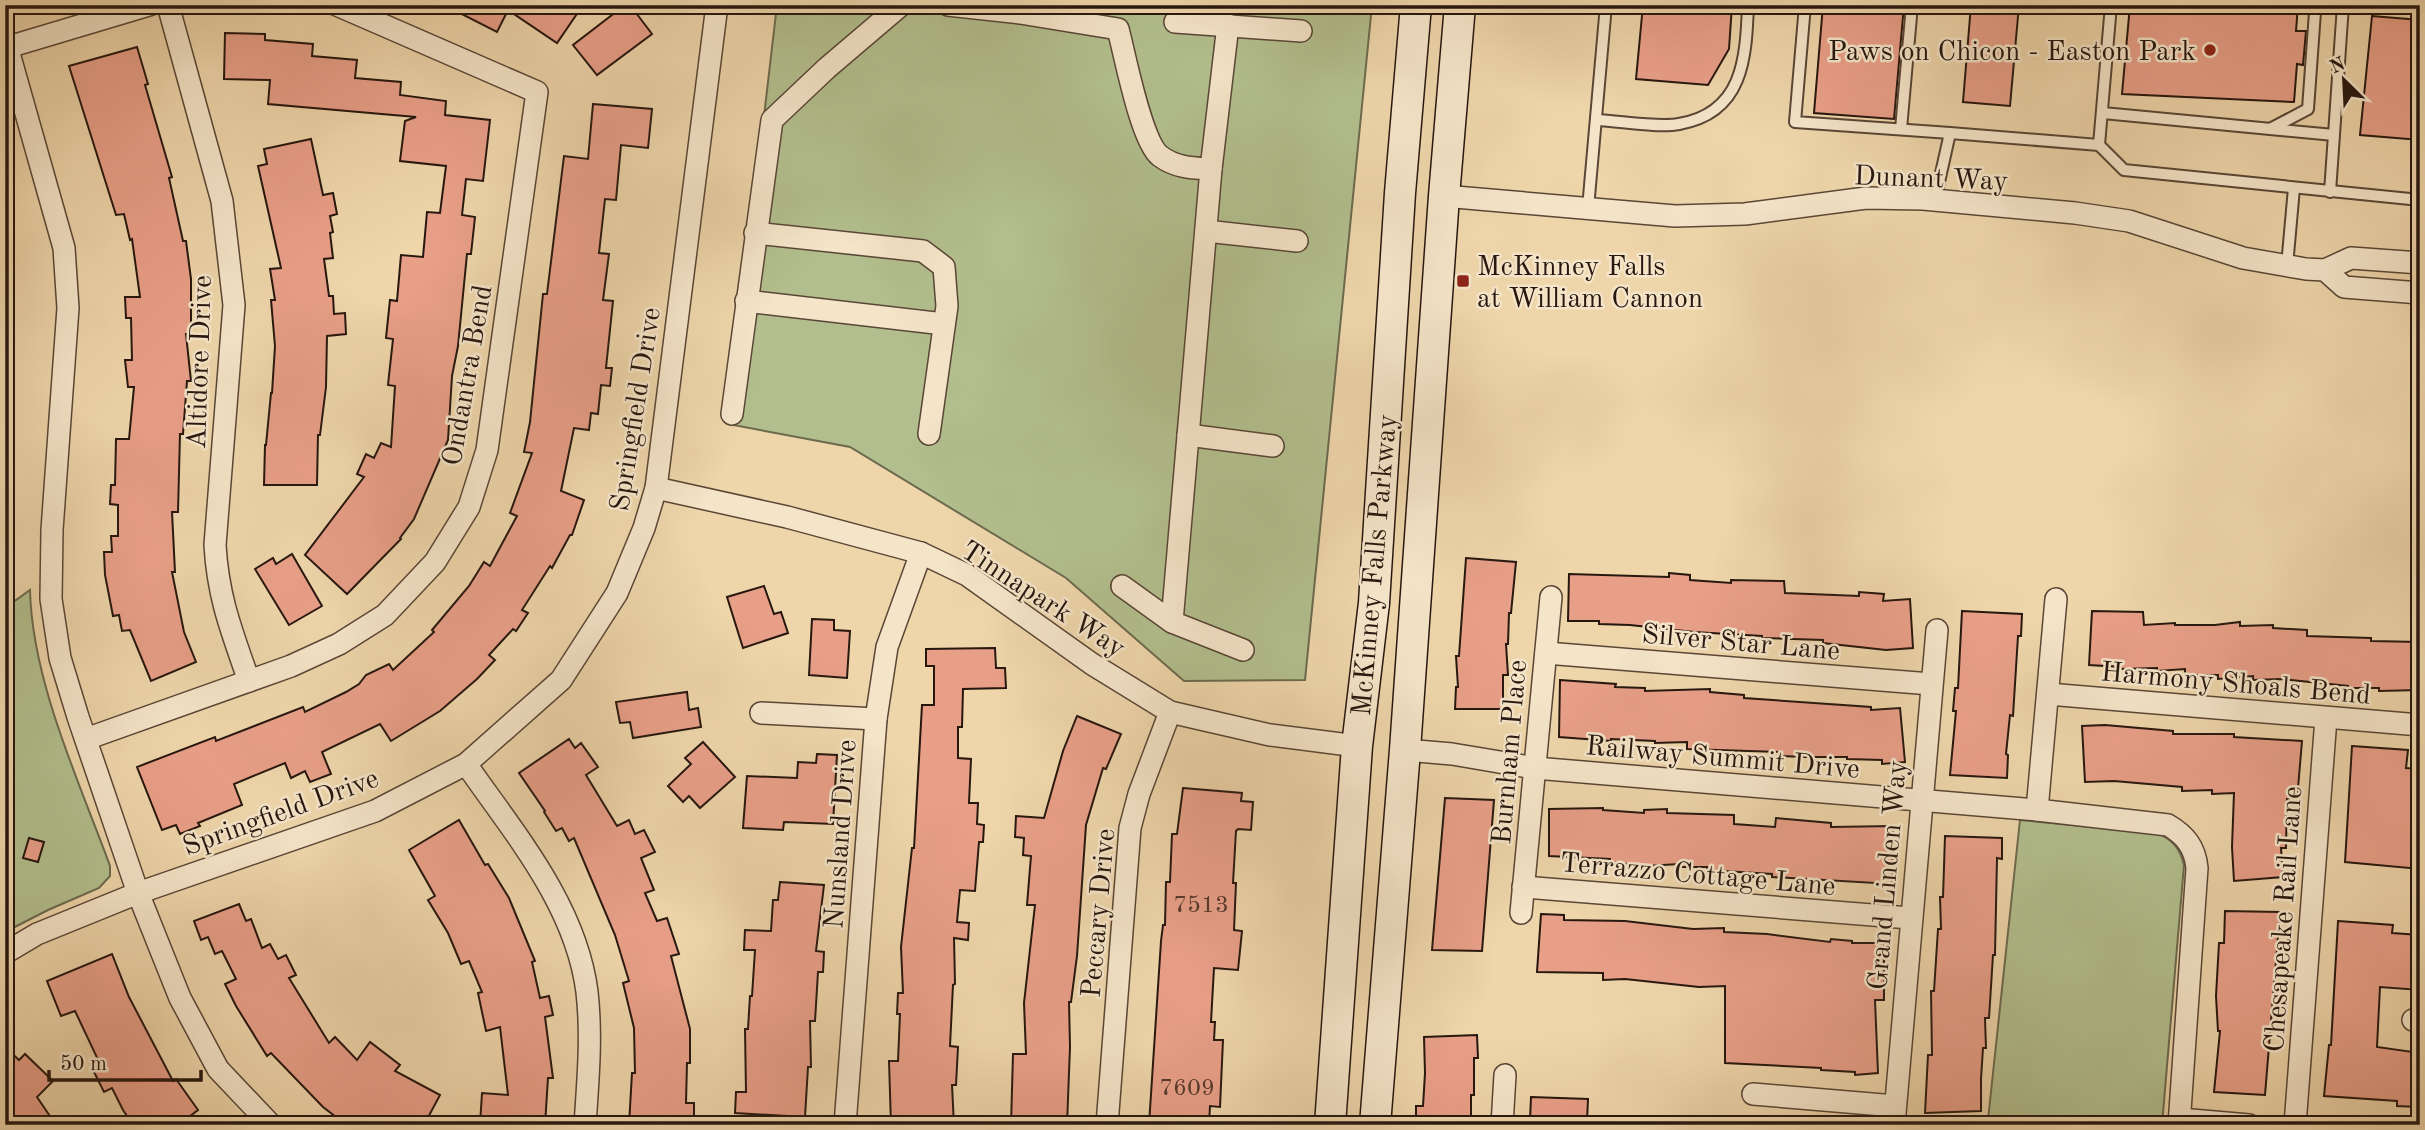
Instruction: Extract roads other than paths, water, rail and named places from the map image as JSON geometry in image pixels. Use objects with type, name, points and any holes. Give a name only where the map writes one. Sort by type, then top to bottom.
[{"type":"main road","name":"McKinney Falls Parkway","points":[[1330,1125],[1357,747],[1374,603],[1400,193],[1416,5]]},
{"type":"main road","name":"McKinney Falls Parkway","points":[[1375,1125],[1460,5]]},
{"type":"main road","points":[[1357,747],[1405,750]]},
{"type":"street","points":[[149,5],[6,45],[64,248],[68,308],[52,530],[51,599],[60,658],[86,739],[138,893],[180,998],[218,1069],[271,1125]]},
{"type":"street","name":"Altidore Drive","points":[[168,5],[222,201],[227,238],[234,305],[215,545],[216,574],[222,606],[249,681]]},
{"type":"street","name":"Ondantra Bend","points":[[86,739],[291,666],[340,644],[384,615],[435,562],[468,507],[487,450],[537,92],[337,5]]},
{"type":"street","name":"Springfield Drive","points":[[5,953],[37,934],[138,893],[375,811],[466,764],[561,680],[617,593],[644,528],[656,488],[717,5]]},
{"type":"street","points":[[732,414],[772,120],[827,68],[901,5]]},
{"type":"street","points":[[948,5],[1020,13],[1118,29],[1140,119],[1158,155],[1182,168],[1211,169]]},
{"type":"street","points":[[1175,22],[1301,31]]},
{"type":"street","points":[[1172,622],[1211,169],[1228,25]]},
{"type":"street","name":"Dunant Way","points":[[1444,196],[1675,216],[1745,214],[1866,198],[1935,200],[2075,213],[2129,222],[2214,250],[2287,266],[2325,270],[2351,258],[2420,263]]},
{"type":"street","points":[[1206,231],[1297,241]]},
{"type":"street","points":[[755,233],[923,251],[944,267],[947,306],[929,434]]},
{"type":"street","name":"Dunant Way","points":[[2325,270],[2343,287],[2420,293]]},
{"type":"street","points":[[746,301],[944,324]]},
{"type":"street","points":[[1188,435],[1273,446]]},
{"type":"street","name":"Tinnapark Way","points":[[656,488],[787,517],[920,553],[967,575],[1093,664],[1170,712],[1269,735],[1357,747]]},
{"type":"street","name":"Nunsland Drive","points":[[845,1125],[876,719],[887,647],[920,553]]},
{"type":"street","points":[[1122,586],[1172,622],[1243,650]]},
{"type":"street","name":"Burnham Place","points":[[1521,913],[1551,597]]},
{"type":"street","points":[[2037,810],[2056,599]]},
{"type":"street","name":"Grand Linden Way","points":[[1894,1116],[1937,630]]},
{"type":"street","name":"Silver Star Lane","points":[[1546,653],[1931,684]]},
{"type":"street","name":"Harmony Shoals Bend","points":[[2048,694],[2420,725]]},
{"type":"street","name":"Peccary Drive","points":[[1107,1125],[1130,828],[1139,794],[1170,712]]},
{"type":"street","points":[[761,713],[876,719]]},
{"type":"street","name":"Chesapeake Rail Lane","points":[[2295,1125],[2326,718]]},
{"type":"street","name":"Railway Summit Drive","points":[[1405,750],[1452,754],[1535,768],[2037,810],[2168,825],[2179,831],[2189,842],[2196,857],[2180,1122]]},
{"type":"street","points":[[466,764],[534,861],[573,937],[587,989],[590,1043],[585,1125]]},
{"type":"street","name":"Terrazzo Cottage Lane","points":[[1523,887],[1910,918]]},
{"type":"street","points":[[1502,1125],[1506,1075]]},
{"type":"street","points":[[1753,1094],[1894,1116]]},
{"type":"street","points":[[2180,1122],[2249,1125]]},
{"type":"lane","points":[[1588,208],[1606,5]]},
{"type":"lane","points":[[1597,120],[1676,125],[1695,120],[1728,99],[1742,68],[1747,40],[1748,5]]},
{"type":"lane","points":[[1805,5],[1796,122],[2099,145],[2124,170],[2420,200]]},
{"type":"lane","points":[[1901,129],[1912,5]]},
{"type":"lane","points":[[2099,145],[2111,5]]},
{"type":"lane","points":[[2270,129],[2308,109],[2315,12],[2318,5]]},
{"type":"lane","points":[[2330,192],[2343,5]]},
{"type":"lane","points":[[2103,113],[2334,135]]},
{"type":"lane","points":[[1935,200],[1950,133]]},
{"type":"lane","points":[[2287,266],[2294,188]]},
{"type":"place","name":"Paws on Chicon - Easton Park","points":[[2210,50]]},
{"type":"place","name":"McKinney Falls at William Cannon","points":[[1463,281]]}]
